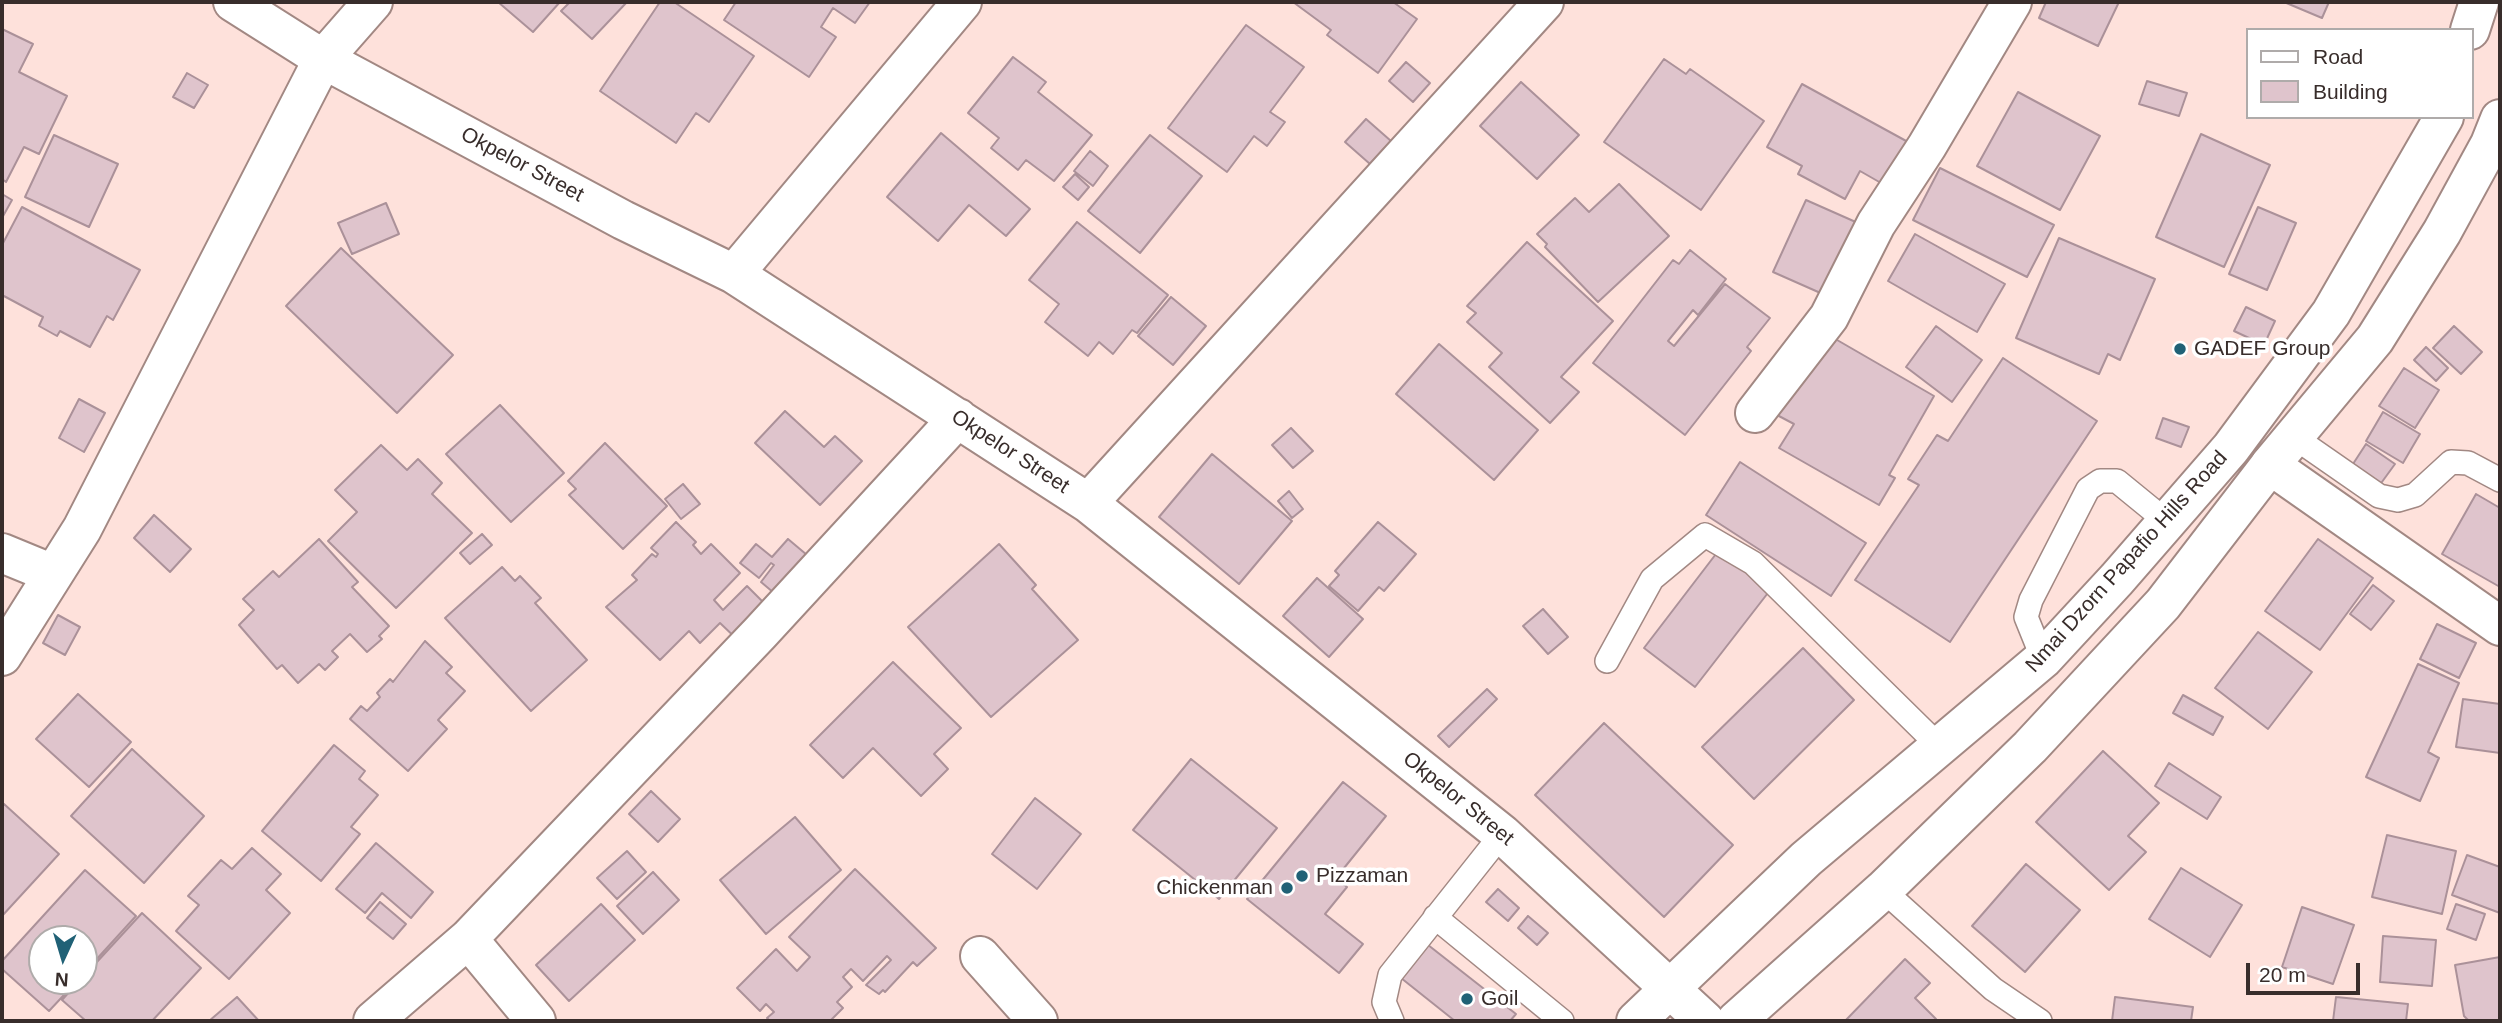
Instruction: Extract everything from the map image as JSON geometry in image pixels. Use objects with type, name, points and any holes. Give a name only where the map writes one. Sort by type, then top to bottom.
[{"type":"street","name":"Okpelor Street","points":[[233,2],[323,59],[623,220],[734,274],[1088,503],[1502,834],[1705,1021]]},
{"type":"street","points":[[2,656],[88,516],[323,59],[373,2]]},
{"type":"street","points":[[734,274],[962,2]]},
{"type":"street","points":[[1088,503],[1544,2]]},
{"type":"street","points":[[1755,413],[1829,317],[1876,224],[1927,146],[2012,2]]},
{"type":"street","points":[[2471,28],[2479,2]]},
{"type":"street","name":"Nmai Dzorn Papafio Hills Road","points":[[1636,1021],[1806,859],[1941,748],[2043,659],[2231,447],[2331,313],[2443,119]]},
{"type":"street","name":"Nmai Dzorn Papafio Hills Road","points":[[1736,1021],[1883,890],[2031,747],[2163,604],[2375,339],[2442,232],[2500,119]]},
{"type":"street","points":[[373,1021],[468,939],[760,633],[958,418]]},
{"type":"street","points":[[2282,452],[2500,626]]},
{"type":"street","points":[[2,554],[53,574]]},
{"type":"street","points":[[468,939],[536,1021]]},
{"type":"street","points":[[980,956],[1038,1021]]},
{"type":"lane","points":[[2282,452],[2379,496],[2398,500],[2415,495],[2451,462],[2468,463],[2500,480]]},
{"type":"lane","points":[[2043,659],[2026,617],[2031,600],[2088,489],[2100,481],[2117,481],[2166,521]]},
{"type":"lane","points":[[1607,661],[1652,579],[1705,535],[1753,563],[1941,748]]},
{"type":"lane","points":[[1392,1021],[1384,1002],[1390,975],[1502,834]]},
{"type":"lane","points":[[1883,890],[1993,989],[2040,1021]]},
{"type":"lane","points":[[1435,918],[1562,1021]]},
{"type":"building","points":[[498,2],[560,2],[533,32]]},
{"type":"building","points":[[570,2],[627,2],[592,39],[561,11]]},
{"type":"building","points":[[660,2],[674,2],[754,56],[709,122],[696,113],[676,143],[600,91]]},
{"type":"building","points":[[736,2],[870,2],[855,23],[833,8],[821,27],[836,37],[809,77],[724,20]]},
{"type":"building","points":[[1293,2],[1393,2],[1417,19],[1378,73],[1327,35],[1331,30]]},
{"type":"building","points":[[2046,2],[2119,2],[2098,46],[2039,18]]},
{"type":"building","points":[[2284,2],[2329,2],[2322,18]]},
{"type":"building","points":[[1246,25],[1304,67],[1270,112],[1285,122],[1267,146],[1254,136],[1227,172],[1168,128]]},
{"type":"building","points":[[2,29],[33,44],[19,72],[67,96],[39,154],[24,147],[6,182],[2,179]]},
{"type":"building","points":[[1013,57],[1046,82],[1038,92],[1092,135],[1054,181],[1026,160],[1018,170],[991,148],[999,138],[968,113]]},
{"type":"building","points":[[1664,59],[1686,74],[1690,69],[1764,121],[1701,210],[1604,142]]},
{"type":"building","points":[[1406,62],[1430,83],[1413,102],[1389,81]]},
{"type":"building","points":[[187,73],[208,85],[194,108],[173,97]]},
{"type":"building","points":[[2147,81],[2187,93],[2179,116],[2139,104]]},
{"type":"building","points":[[1521,82],[1579,135],[1537,179],[1480,126]]},
{"type":"building","points":[[1802,84],[1919,148],[1895,191],[1860,171],[1845,199],[1798,174],[1802,166],[1767,147]]},
{"type":"building","points":[[2018,92],[2100,136],[2060,210],[1977,166]]},
{"type":"building","points":[[1366,119],[1391,141],[1370,164],[1345,142]]},
{"type":"building","points":[[941,133],[1030,209],[1006,236],[969,205],[938,241],[887,197]]},
{"type":"building","points":[[2201,134],[2270,165],[2224,267],[2156,237]]},
{"type":"building","points":[[54,135],[118,164],[89,227],[25,197]]},
{"type":"building","points":[[1150,135],[1202,176],[1140,253],[1088,211]]},
{"type":"building","points":[[1090,151],[1108,166],[1093,186],[1074,171]]},
{"type":"building","points":[[1940,168],[2054,225],[2027,277],[1913,220]]},
{"type":"building","points":[[1075,174],[1089,187],[1078,200],[1063,187]]},
{"type":"building","points":[[1619,184],[1669,236],[1598,302],[1545,247],[1547,244],[1537,234],[1575,198],[1589,212]]},
{"type":"building","points":[[2,194],[12,200],[2,218]]},
{"type":"building","points":[[1806,200],[1867,227],[1834,299],[1773,272]]},
{"type":"building","points":[[386,203],[399,234],[352,254],[338,223]]},
{"type":"building","points":[[22,207],[140,270],[113,320],[107,316],[90,347],[60,331],[57,336],[39,326],[43,317],[2,295],[2,245]]},
{"type":"building","points":[[2258,207],[2296,223],[2267,290],[2229,274]]},
{"type":"building","points":[[1077,222],[1168,295],[1137,333],[1132,330],[1113,354],[1099,342],[1088,356],[1045,322],[1059,304],[1029,280]]},
{"type":"building","points":[[1915,234],[2005,284],[1977,332],[1888,281]]},
{"type":"building","points":[[2059,238],[2155,279],[2120,360],[2108,354],[2099,374],[2016,338]]},
{"type":"building","points":[[1527,242],[1613,321],[1561,377],[1579,392],[1550,423],[1489,367],[1502,353],[1467,322],[1476,313],[1467,306]]},
{"type":"building","points":[[341,248],[453,355],[397,413],[286,306]]},
{"type":"building","points":[[1690,250],[1726,279],[1698,315],[1693,310],[1668,341],[1674,346],[1725,284],[1770,318],[1747,347],[1751,351],[1685,435],[1593,363],[1673,260],[1679,264]]},
{"type":"building","points":[[1171,297],[1206,326],[1173,365],[1138,336]]},
{"type":"building","points":[[2246,307],[2275,321],[2264,345],[2234,331]]},
{"type":"building","points":[[1936,326],[1982,360],[1952,402],[1906,367]]},
{"type":"building","points":[[2454,326],[2482,352],[2461,374],[2433,348]]},
{"type":"building","points":[[1825,333],[1934,396],[1889,475],[1895,478],[1879,505],[1779,448],[1794,424],[1777,415]]},
{"type":"building","points":[[1439,344],[1538,430],[1494,480],[1396,394]]},
{"type":"building","points":[[2426,347],[2448,368],[2436,381],[2414,360]]},
{"type":"building","points":[[2003,358],[2097,421],[1950,642],[1855,580],[1919,485],[1908,479],[1937,435],[1948,441]]},
{"type":"building","points":[[2404,368],[2439,390],[2415,428],[2379,406]]},
{"type":"building","points":[[79,399],[105,413],[84,452],[59,438]]},
{"type":"building","points":[[500,405],[564,473],[511,522],[446,454]]},
{"type":"building","points":[[785,411],[824,447],[835,436],[862,461],[820,505],[755,443]]},
{"type":"building","points":[[2383,412],[2420,434],[2403,463],[2366,441]]},
{"type":"building","points":[[2163,418],[2189,427],[2181,447],[2156,438]]},
{"type":"building","points":[[1291,428],[1313,451],[1293,468],[1272,445]]},
{"type":"building","points":[[605,443],[667,506],[623,549],[569,495],[576,489],[568,481]]},
{"type":"building","points":[[2366,444],[2395,464],[2379,486],[2351,467]]},
{"type":"building","points":[[381,445],[407,470],[418,459],[442,483],[432,494],[472,533],[396,608],[328,541],[357,512],[335,490]]},
{"type":"building","points":[[1212,454],[1292,521],[1239,584],[1159,517]]},
{"type":"building","points":[[1740,462],[1866,543],[1831,596],[1706,515]]},
{"type":"building","points":[[683,484],[700,504],[681,519],[665,499]]},
{"type":"building","points":[[1289,491],[1303,509],[1292,518],[1278,501]]},
{"type":"building","points":[[2476,494],[2500,508],[2500,587],[2442,554]]},
{"type":"building","points":[[154,515],[191,549],[170,572],[134,538]]},
{"type":"building","points":[[676,522],[696,542],[693,545],[701,554],[711,544],[740,573],[714,600],[723,610],[747,586],[774,613],[743,645],[720,623],[700,643],[689,631],[660,660],[606,607],[637,580],[632,575],[652,554],[656,557],[658,554],[651,548]]},
{"type":"building","points":[[1378,522],[1416,554],[1384,591],[1379,587],[1358,611],[1329,586],[1339,575],[1335,571]]},
{"type":"building","points":[[482,534],[492,545],[470,564],[460,553]]},
{"type":"building","points":[[319,539],[358,582],[352,587],[389,626],[379,636],[382,639],[367,652],[350,634],[332,651],[338,657],[325,670],[319,664],[298,683],[282,665],[277,669],[239,625],[254,610],[243,599],[273,571],[279,577]]},
{"type":"building","points":[[788,539],[807,555],[774,593],[761,582],[774,565],[771,563],[759,578],[740,563],[756,544],[772,557]]},
{"type":"building","points":[[2318,539],[2373,578],[2320,650],[2265,611]]},
{"type":"building","points":[[999,544],[1036,585],[1032,589],[1078,640],[991,717],[908,627]]},
{"type":"building","points":[[1719,550],[1771,589],[1695,687],[1644,648]]},
{"type":"building","points":[[502,567],[515,581],[520,576],[541,598],[535,603],[587,660],[531,711],[445,618]]},
{"type":"building","points":[[1317,578],[1363,619],[1329,657],[1283,616]]},
{"type":"building","points":[[2373,585],[2394,601],[2371,630],[2350,614]]},
{"type":"building","points":[[1543,609],[1568,637],[1548,654],[1523,626]]},
{"type":"building","points":[[58,615],[80,627],[65,655],[43,643]]},
{"type":"building","points":[[2437,624],[2476,643],[2459,678],[2420,659]]},
{"type":"building","points":[[2258,632],[2312,672],[2268,729],[2215,688]]},
{"type":"building","points":[[425,641],[452,667],[446,673],[465,691],[438,720],[447,729],[408,771],[350,719],[361,706],[367,711],[380,697],[377,693],[390,679],[393,682]]},
{"type":"building","points":[[1803,648],[1854,700],[1754,799],[1702,747]]},
{"type":"building","points":[[893,662],[961,728],[934,754],[948,769],[921,796],[873,748],[843,778],[810,745]]},
{"type":"building","points":[[2418,664],[2459,683],[2428,752],[2439,758],[2420,801],[2366,777]]},
{"type":"building","points":[[1487,689],[1497,699],[1449,747],[1438,736]]},
{"type":"building","points":[[78,694],[131,742],[89,787],[36,739]]},
{"type":"building","points":[[2183,695],[2223,717],[2213,735],[2173,713]]},
{"type":"building","points":[[2463,699],[2500,704],[2500,753],[2456,747]]},
{"type":"building","points":[[1604,723],[1733,845],[1664,917],[1535,795]]},
{"type":"building","points":[[334,745],[365,771],[359,779],[378,795],[351,827],[360,834],[321,881],[262,831]]},
{"type":"building","points":[[132,749],[204,816],[144,883],[71,816]]},
{"type":"building","points":[[2103,751],[2159,803],[2128,836],[2146,852],[2109,890],[2036,822]]},
{"type":"building","points":[[1191,759],[1277,828],[1219,899],[1133,830]]},
{"type":"building","points":[[2169,763],[2221,797],[2207,819],[2155,786]]},
{"type":"building","points":[[1343,782],[1386,816],[1336,878],[1347,887],[1325,914],[1363,944],[1339,973],[1247,899]]},
{"type":"building","points":[[651,791],[680,819],[658,842],[629,814]]},
{"type":"building","points":[[1035,798],[1081,834],[1037,889],[992,854]]},
{"type":"building","points":[[4,804],[59,854],[2,916],[2,807]]},
{"type":"building","points":[[795,817],[841,870],[766,934],[720,880]]},
{"type":"building","points":[[2387,835],[2456,851],[2442,914],[2372,897]]},
{"type":"building","points":[[376,843],[433,892],[411,918],[382,893],[365,913],[336,889]]},
{"type":"building","points":[[252,848],[281,874],[266,890],[290,913],[229,979],[176,931],[199,905],[188,896],[221,860],[232,869]]},
{"type":"building","points":[[627,851],[646,872],[617,899],[597,878]]},
{"type":"building","points":[[2467,855],[2500,867],[2500,913],[2452,895]]},
{"type":"building","points":[[2026,864],[2080,910],[2025,972],[1972,926]]},
{"type":"building","points":[[2181,868],[2242,905],[2210,957],[2149,919]]},
{"type":"building","points":[[855,869],[936,948],[917,966],[913,962],[885,992],[883,990],[879,994],[866,985],[891,960],[887,956],[863,981],[851,969],[843,977],[852,987],[837,1002],[843,1008],[830,1021],[770,1021],[767,1018],[774,1012],[766,1004],[760,1011],[737,988],[776,949],[797,971],[810,957],[789,937]]},
{"type":"building","points":[[85,870],[136,916],[98,958],[98,925],[35,925]]},
{"type":"building","points":[[653,872],[679,900],[643,934],[617,906]]},
{"type":"building","points":[[1498,889],[1519,908],[1508,921],[1486,902]]},
{"type":"building","points":[[380,902],[406,924],[393,939],[367,918]]},
{"type":"building","points":[[601,904],[635,940],[569,1001],[536,965]]},
{"type":"building","points":[[2456,904],[2485,914],[2476,940],[2447,929]]},
{"type":"building","points":[[2302,907],[2354,925],[2333,984],[2282,967]]},
{"type":"building","points":[[142,913],[201,968],[152,1021],[86,1021],[62,1000],[66,995],[98,995],[98,961]]},
{"type":"building","points":[[1528,916],[1548,933],[1537,945],[1518,928]]},
{"type":"building","points":[[28,932],[28,992],[2,969],[2,961]]},
{"type":"building","points":[[2383,936],[2436,940],[2432,986],[2380,982]]},
{"type":"building","points":[[1423,941],[1516,1014],[1510,1021],[1455,1021],[1396,974]]},
{"type":"building","points":[[2500,957],[2500,1021],[2469,1021],[2464,1016],[2455,965]]},
{"type":"building","points":[[1905,959],[1930,983],[1915,998],[1936,1019],[1845,1021]]},
{"type":"building","points":[[31,995],[64,995],[49,1011]]},
{"type":"building","points":[[237,997],[259,1021],[209,1021]]},
{"type":"building","points":[[2115,997],[2193,1007],[2191,1021],[2112,1021]]},
{"type":"building","points":[[2336,997],[2408,1004],[2406,1021],[2333,1021]]},
{"type":"place","name":"GADEF Group","points":[[2180,349]]},
{"type":"place","name":"Pizzaman","points":[[1302,876]]},
{"type":"place","name":"Chickenman","points":[[1287,888]]},
{"type":"place","name":"Goil","points":[[1467,999]]}]
